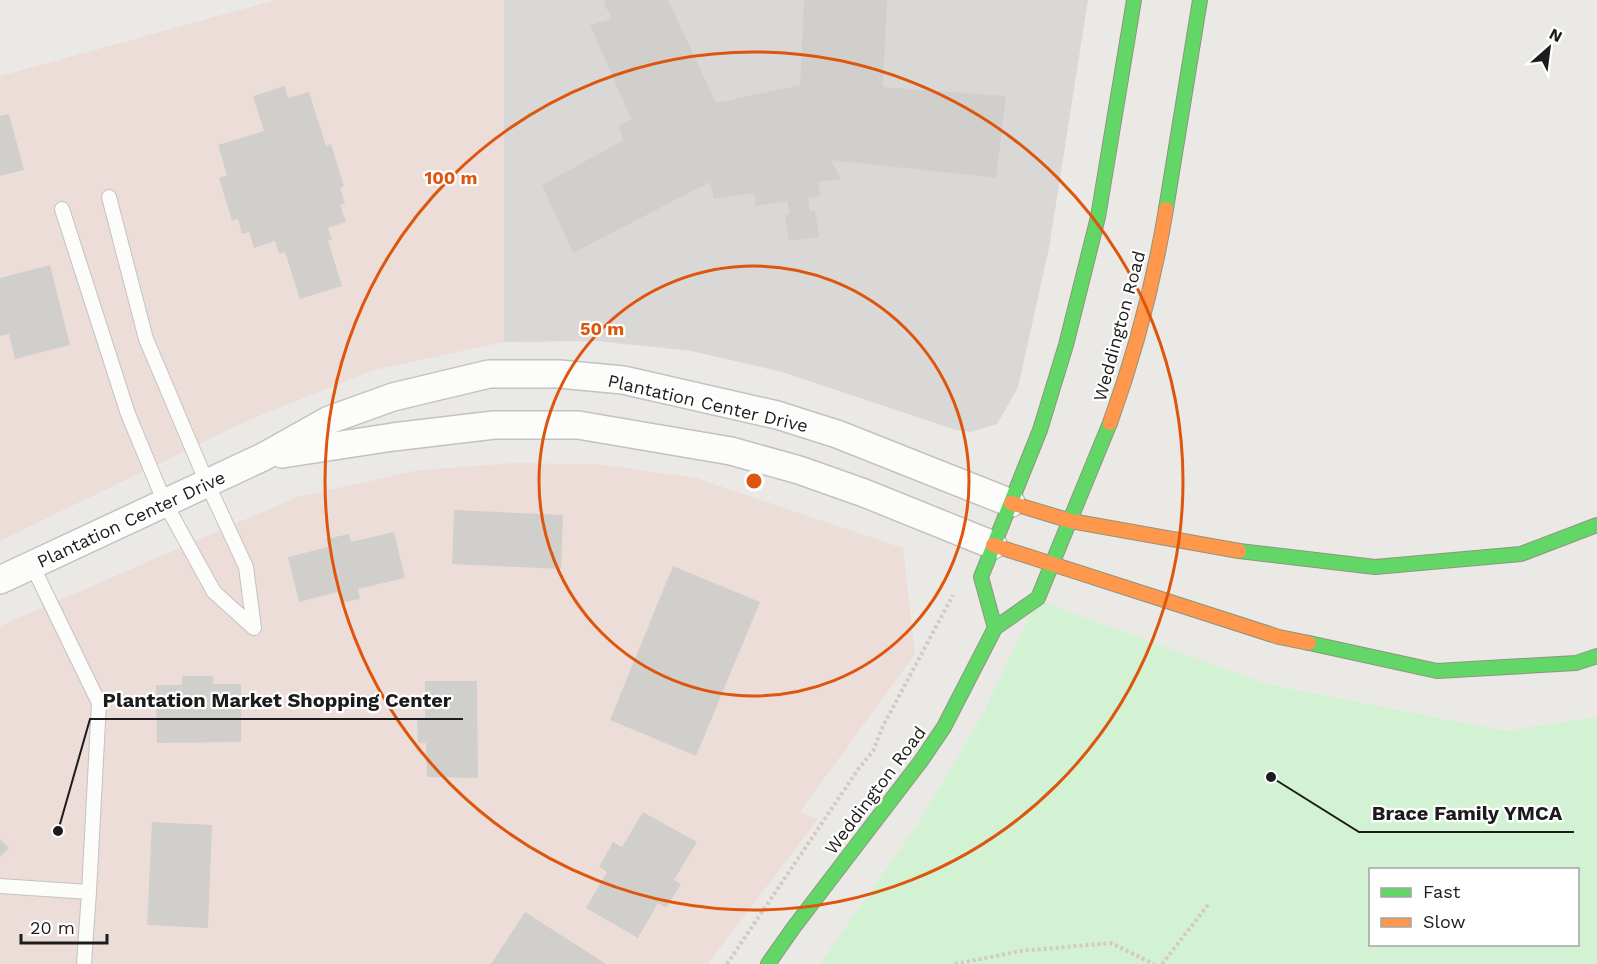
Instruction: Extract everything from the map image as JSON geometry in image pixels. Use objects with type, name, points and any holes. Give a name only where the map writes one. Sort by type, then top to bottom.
[{"type":"main road","points":[[995,628],[981,577],[1043,420],[1066,345],[1095,229],[1134,0]]},
{"type":"main road","name":"Weddington Road","points":[[768,964],[945,727],[995,628],[1038,598],[1128,375],[1161,241],[1200,0]]},
{"type":"main road","points":[[1011,503],[1071,521],[1251,553],[1375,567],[1521,554],[1597,525]]},
{"type":"main road","points":[[993,545],[1279,637],[1437,671],[1576,663],[1597,656]]},
{"type":"street","name":"Plantation Center Drive","points":[[0,580],[263,457],[329,420],[393,397],[489,374],[559,374],[623,380],[777,415],[837,434],[1011,503]]},
{"type":"street","name":"Plantation Center Drive","points":[[263,457],[393,437],[494,425],[578,425],[730,451],[798,470],[864,493],[993,545]]},
{"type":"lane","points":[[62,209],[129,414],[165,502],[214,592],[254,628],[246,567],[207,483],[146,339],[109,197]]},
{"type":"lane","points":[[32,565],[99,704],[84,964]]},
{"type":"lane","points":[[0,886],[89,892]]},
{"type":"path","points":[[1162,964],[1209,905]]},
{"type":"path","points":[[955,964],[1021,951],[1111,943],[1155,964]]},
{"type":"shaded area","points":[[276,0],[504,0],[504,342],[374,370],[249,420],[0,541],[0,76]]},
{"type":"shaded area","points":[[504,0],[1088,0],[1049,248],[1018,388],[997,424],[970,432],[956,430],[782,372],[691,351],[597,341],[504,342]]},
{"type":"shaded area","points":[[513,463],[598,464],[696,478],[903,548],[915,654],[800,812],[818,819],[708,964],[0,964],[0,626],[297,497],[419,470]]},
{"type":"green space","points":[[1037,600],[1266,684],[1505,731],[1597,717],[1597,964],[820,964],[919,822],[983,714]]},
{"type":"building","points":[[606,0],[668,0],[716,103],[800,85],[804,0],[887,0],[883,87],[1006,96],[996,178],[831,160],[841,179],[818,182],[821,196],[808,198],[810,211],[815,211],[819,237],[789,241],[785,215],[790,214],[787,201],[756,206],[754,193],[714,199],[710,182],[573,253],[542,185],[624,140],[618,126],[631,119],[590,25],[612,19],[603,2]]},
{"type":"building","points":[[285,86],[288,98],[309,92],[326,146],[331,144],[344,186],[340,188],[345,204],[340,205],[346,222],[328,228],[332,239],[328,241],[342,286],[300,299],[285,252],[279,254],[275,241],[254,248],[249,232],[242,234],[238,219],[232,221],[219,178],[227,175],[218,145],[264,131],[253,96]]},
{"type":"building","points":[[9,114],[24,170],[0,176],[0,116]]},
{"type":"building","points":[[50,265],[70,345],[15,359],[9,334],[0,336],[0,278]]},
{"type":"building","points":[[454,510],[563,515],[561,569],[452,564]]},
{"type":"building","points":[[394,532],[405,578],[358,589],[360,599],[341,603],[338,592],[299,602],[288,557],[328,547],[326,539],[349,534],[351,542]]},
{"type":"building","points":[[673,566],[760,602],[696,756],[610,720]]},
{"type":"building","points":[[182,676],[213,676],[213,684],[241,684],[241,742],[157,743],[156,685],[182,685]]},
{"type":"building","points":[[425,681],[477,681],[478,778],[427,777],[426,743],[418,743],[417,718],[425,718]]},
{"type":"building","points":[[643,812],[697,842],[674,880],[681,884],[666,908],[658,903],[638,938],[586,908],[607,872],[599,867],[613,842],[622,847]]},
{"type":"building","points":[[152,822],[212,825],[208,928],[147,925]]},
{"type":"building","points":[[0,839],[9,848],[0,857]]},
{"type":"building","points":[[525,912],[606,964],[491,964]]},
{"type":"traffic: fast","points":[[995,628],[981,577],[1040,430],[1066,345],[1098,217],[1134,0]]},
{"type":"traffic: fast","points":[[1166,209],[1200,0]]},
{"type":"traffic: fast","points":[[768,964],[921,761],[944,727],[995,628],[1038,598],[1110,423]]},
{"type":"traffic: fast","points":[[1239,551],[1375,567],[1521,554],[1597,525]]},
{"type":"traffic: fast","points":[[1309,643],[1437,671],[1576,663],[1597,656]]},
{"type":"traffic: slow","points":[[1110,423],[1143,318],[1166,209]]},
{"type":"traffic: slow","points":[[1011,503],[1071,521],[1239,551]]},
{"type":"traffic: slow","points":[[993,545],[1279,637],[1309,643]]},
{"type":"place","name":"Brace Family YMCA","points":[[1271,777]]},
{"type":"place","name":"Plantation Market Shopping Center","points":[[58,831]]}]
